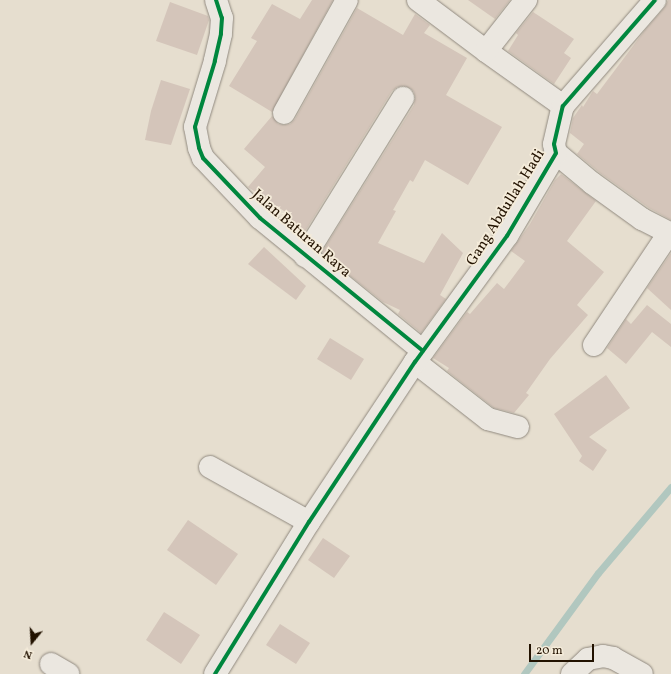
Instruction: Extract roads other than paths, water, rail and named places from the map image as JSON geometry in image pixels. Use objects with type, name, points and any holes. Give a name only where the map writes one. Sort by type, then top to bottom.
[{"type":"street","name":"Jalan Baturan Raya","points":[[216,0],[222,18],[221,34],[215,61],[195,127],[199,148],[203,158],[260,218],[419,356],[488,420],[518,427]]},
{"type":"street","points":[[284,113],[347,0]]},
{"type":"street","points":[[418,0],[563,106]]},
{"type":"street","points":[[486,51],[526,0]]},
{"type":"street","name":"Gang Abdullah Hadi","points":[[215,674],[309,522],[419,356],[507,236],[556,153],[554,144],[563,106],[655,0]]},
{"type":"street","points":[[305,256],[403,98]]},
{"type":"street","points":[[556,153],[592,183],[642,219],[670,233],[594,345]]},
{"type":"street","points":[[210,467],[309,522]]},
{"type":"street","points":[[572,674],[588,659],[603,656],[613,658],[642,674]]},
{"type":"waterway","points":[[524,674],[598,573],[671,487]]}]
